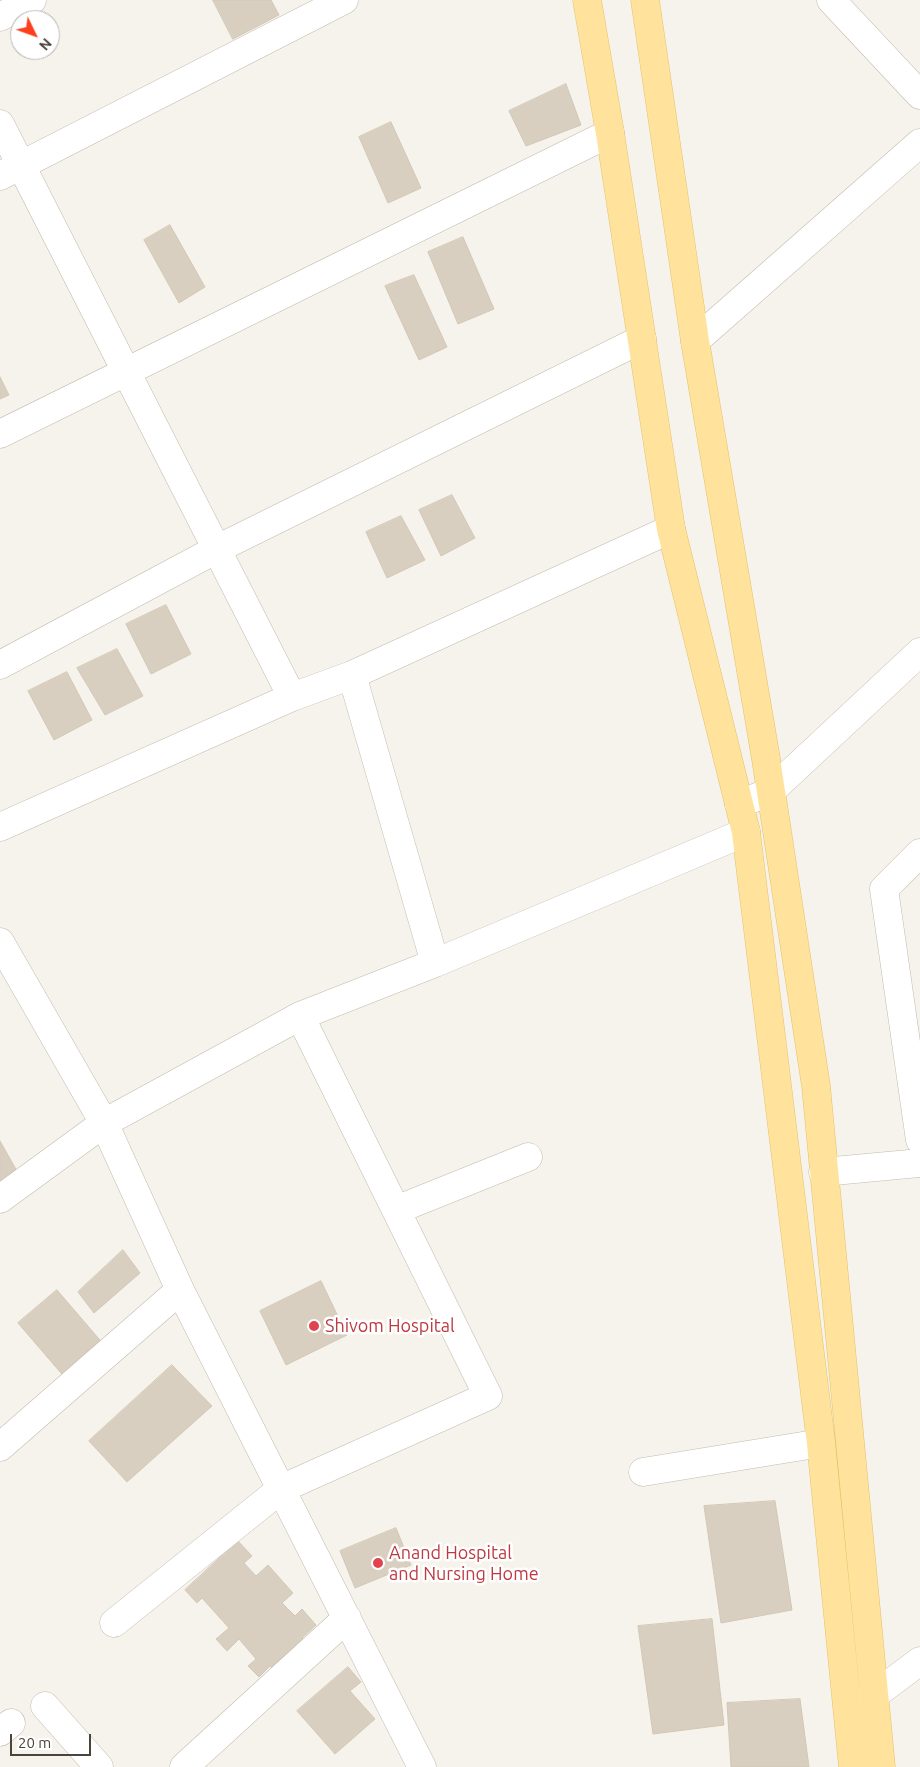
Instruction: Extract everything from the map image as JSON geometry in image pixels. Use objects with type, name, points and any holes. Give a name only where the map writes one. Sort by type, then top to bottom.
[{"type":"main road","points":[[587,0],[610,133],[672,529],[746,832],[822,1443],[853,1767]]},
{"type":"main road","points":[[650,3],[695,341],[766,759],[816,1086],[881,1767]]},
{"type":"street","points":[[0,17],[32,0]]},
{"type":"street","points":[[11,171],[344,0]]},
{"type":"street","points":[[831,0],[920,95]]},
{"type":"street","points":[[0,124],[11,171],[126,372],[292,697]]},
{"type":"street","points":[[0,434],[610,133]]},
{"type":"street","points":[[695,341],[920,143]]},
{"type":"street","points":[[0,665],[217,549],[642,339]]},
{"type":"street","points":[[0,827],[292,697],[352,675],[672,529]]},
{"type":"street","points":[[739,804],[770,792],[920,652]]},
{"type":"street","points":[[352,675],[435,963]]},
{"type":"street","points":[[0,1199],[104,1123],[300,1016],[435,963],[746,832]]},
{"type":"street","points":[[920,853],[884,889],[908,973],[920,1140]]},
{"type":"street","points":[[0,942],[104,1123],[180,1290],[422,1767]]},
{"type":"street","points":[[114,1623],[281,1489],[488,1396],[300,1016]]},
{"type":"street","points":[[396,1210],[528,1157]]},
{"type":"street","points":[[824,1172],[920,1164]]},
{"type":"street","points":[[0,1447],[180,1290]]},
{"type":"street","points":[[643,1472],[822,1443]]},
{"type":"street","points":[[200,1762],[347,1618]]},
{"type":"street","points":[[848,1716],[920,1661]]},
{"type":"street","points":[[45,1706],[99,1767]]},
{"type":"building","points":[[213,0],[271,0],[279,15],[233,39]]},
{"type":"building","points":[[566,84],[581,125],[526,146],[509,111]]},
{"type":"building","points":[[391,122],[421,188],[388,203],[359,137]]},
{"type":"building","points":[[170,225],[205,287],[179,303],[144,240]]},
{"type":"building","points":[[463,237],[494,309],[458,324],[428,252]]},
{"type":"building","points":[[414,275],[447,347],[419,360],[385,286]]},
{"type":"building","points":[[0,377],[9,395],[0,399]]},
{"type":"building","points":[[452,495],[475,538],[441,556],[419,510]]},
{"type":"building","points":[[401,516],[425,560],[387,578],[366,532]]},
{"type":"building","points":[[166,605],[191,654],[151,674],[126,624]]},
{"type":"building","points":[[117,649],[143,696],[105,715],[77,668]]},
{"type":"building","points":[[67,672],[92,720],[54,740],[28,691]]},
{"type":"building","points":[[0,1141],[18,1173],[0,1184]]},
{"type":"building","points":[[123,1250],[140,1273],[94,1313],[78,1292]]},
{"type":"building","points":[[321,1281],[347,1335],[286,1365],[260,1311]]},
{"type":"building","points":[[57,1290],[105,1346],[67,1380],[18,1323]]},
{"type":"building","points":[[172,1365],[212,1406],[127,1482],[89,1441]]},
{"type":"building","points":[[775,1501],[792,1610],[721,1623],[704,1506]]},
{"type":"building","points":[[396,1528],[411,1565],[355,1588],[340,1551]]},
{"type":"building","points":[[238,1541],[252,1556],[244,1563],[256,1576],[268,1565],[293,1593],[282,1603],[295,1616],[302,1609],[316,1625],[302,1638],[307,1642],[275,1672],[270,1666],[259,1677],[248,1666],[256,1659],[239,1639],[227,1651],[216,1639],[229,1628],[202,1598],[197,1603],[185,1590]]},
{"type":"building","points":[[712,1619],[724,1725],[653,1734],[638,1626]]},
{"type":"building","points":[[348,1667],[361,1682],[350,1691],[375,1719],[335,1754],[297,1711]]},
{"type":"building","points":[[800,1699],[809,1767],[731,1767],[727,1703]]},
{"type":"place","name":"Shivom Hospital","points":[[314,1326]]},
{"type":"place","name":"Anand Hospital and Nursing Home","points":[[378,1563]]}]
